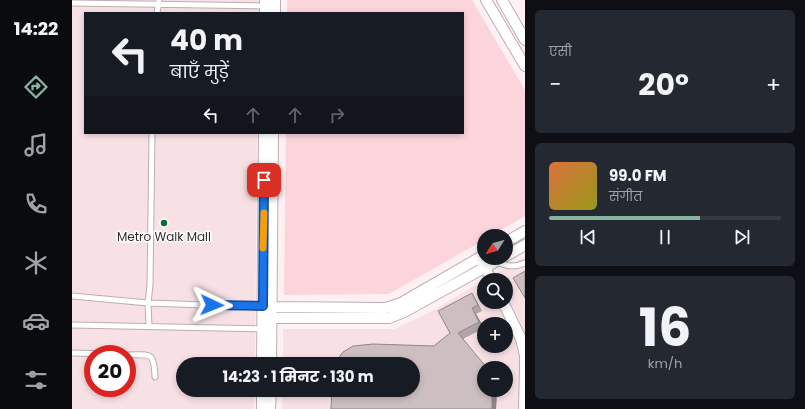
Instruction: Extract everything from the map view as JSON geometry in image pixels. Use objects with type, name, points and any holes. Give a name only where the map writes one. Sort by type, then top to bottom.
[{"type":"street","points":[[486,0],[525,66]]},
{"type":"street","points":[[502,0],[525,40]]},
{"type":"street","points":[[264,134],[267,329],[270,357]]},
{"type":"street","points":[[263,357],[267,329],[271,318],[267,307],[273,134]]},
{"type":"street","points":[[513,238],[525,231]]},
{"type":"street","points":[[513,252],[525,245]]},
{"type":"street","points":[[267,307],[386,308],[401,303],[477,260]]},
{"type":"street","points":[[271,318],[389,318],[404,312],[489,265]]},
{"type":"street","points":[[485,267],[488,273]]},
{"type":"street","points":[[506,309],[521,339],[525,356],[524,409]]},
{"type":"street","points":[[262,397],[262,409]]},
{"type":"street","points":[[270,409],[271,397]]},
{"type":"lane","points":[[72,3],[159,2],[270,6]]},
{"type":"lane","points":[[157,12],[159,2]]},
{"type":"lane","points":[[149,327],[148,303],[150,285],[152,134]]},
{"type":"lane","points":[[507,265],[511,267],[519,266],[525,263]]},
{"type":"lane","points":[[72,296],[148,303],[267,307]]},
{"type":"lane","points":[[72,325],[267,329]]},
{"type":"lane","points":[[72,353],[84,353]]},
{"type":"lane","points":[[136,355],[146,355],[153,359],[155,377]]},
{"type":"shaded area","name":"Metro Walk Mall","points":[[72,0],[259,0],[259,12],[84,12],[84,134],[257,134],[255,357],[176,357],[176,397],[255,397],[254,409],[72,409]]},
{"type":"shaded area","points":[[287,0],[472,0],[525,90],[525,216],[502,229],[477,229],[477,244],[389,294],[284,295],[286,134],[464,134],[464,12],[287,12]]},
{"type":"shaded area","points":[[525,256],[525,409],[282,409],[283,397],[420,397],[420,357],[283,357],[283,329],[394,329],[432,311],[477,284],[477,309],[513,309],[513,273],[497,273],[510,265],[513,265],[513,263]]},
{"type":"building","points":[[525,271],[525,298],[513,278]]},
{"type":"building","points":[[472,293],[477,303],[477,306],[472,308],[477,318],[477,323],[458,333],[481,361],[477,361],[477,397],[492,397],[492,409],[331,409],[332,397],[420,397],[420,357],[339,357],[343,352],[353,346],[373,344],[434,346],[450,333],[438,311]]},
{"type":"slow traffic","points":[[263,248],[264,213]]},
{"type":"place","name":"Metro Walk Mall","points":[[164,223]]},
{"type":"route","points":[[212,305],[263,306],[264,180]]}]
